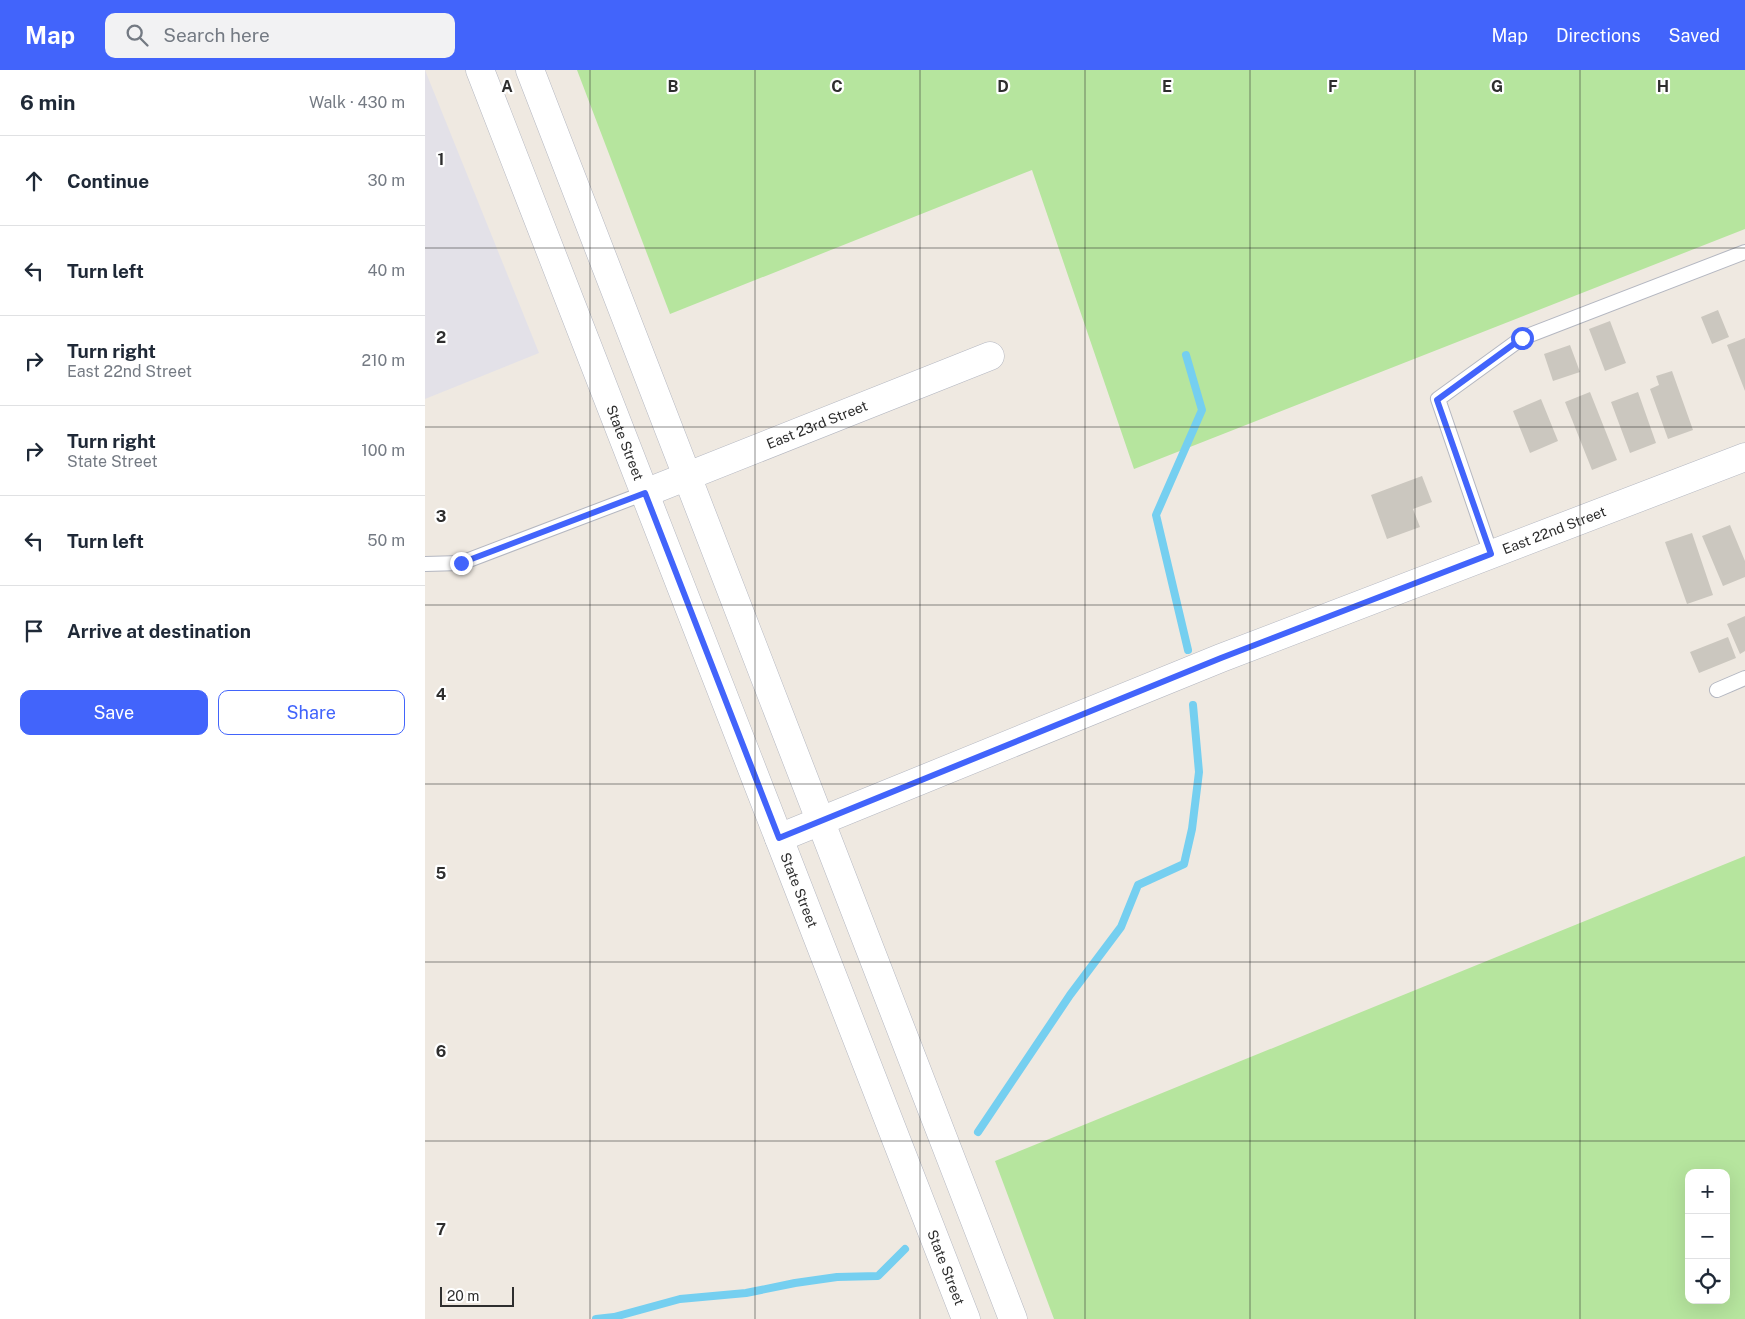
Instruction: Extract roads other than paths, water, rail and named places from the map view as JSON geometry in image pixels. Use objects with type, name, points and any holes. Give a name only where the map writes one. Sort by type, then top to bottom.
[{"type":"street","name":"State Street","points":[[480,70],[966,1319]]},
{"type":"street","points":[[529,70],[1013,1319]]},
{"type":"street","name":"East 23rd Street","points":[[645,493],[990,356]]},
{"type":"street","name":"East 22nd Street","points":[[779,838],[1221,658],[1745,457]]},
{"type":"lane","points":[[1491,554],[1437,400],[1522,338],[1745,252]]},
{"type":"lane","points":[[425,564],[461,563],[645,493]]},
{"type":"lane","points":[[1717,690],[1745,678]]},
{"type":"waterway","points":[[1186,355],[1202,410],[1156,515],[1188,650]]},
{"type":"waterway","points":[[978,1132],[1070,995],[1121,927],[1138,885],[1184,864],[1192,829],[1199,772],[1193,705]]},
{"type":"waterway","points":[[596,1319],[614,1317],[680,1299],[746,1293],[837,1277],[878,1276],[905,1249]]}]
